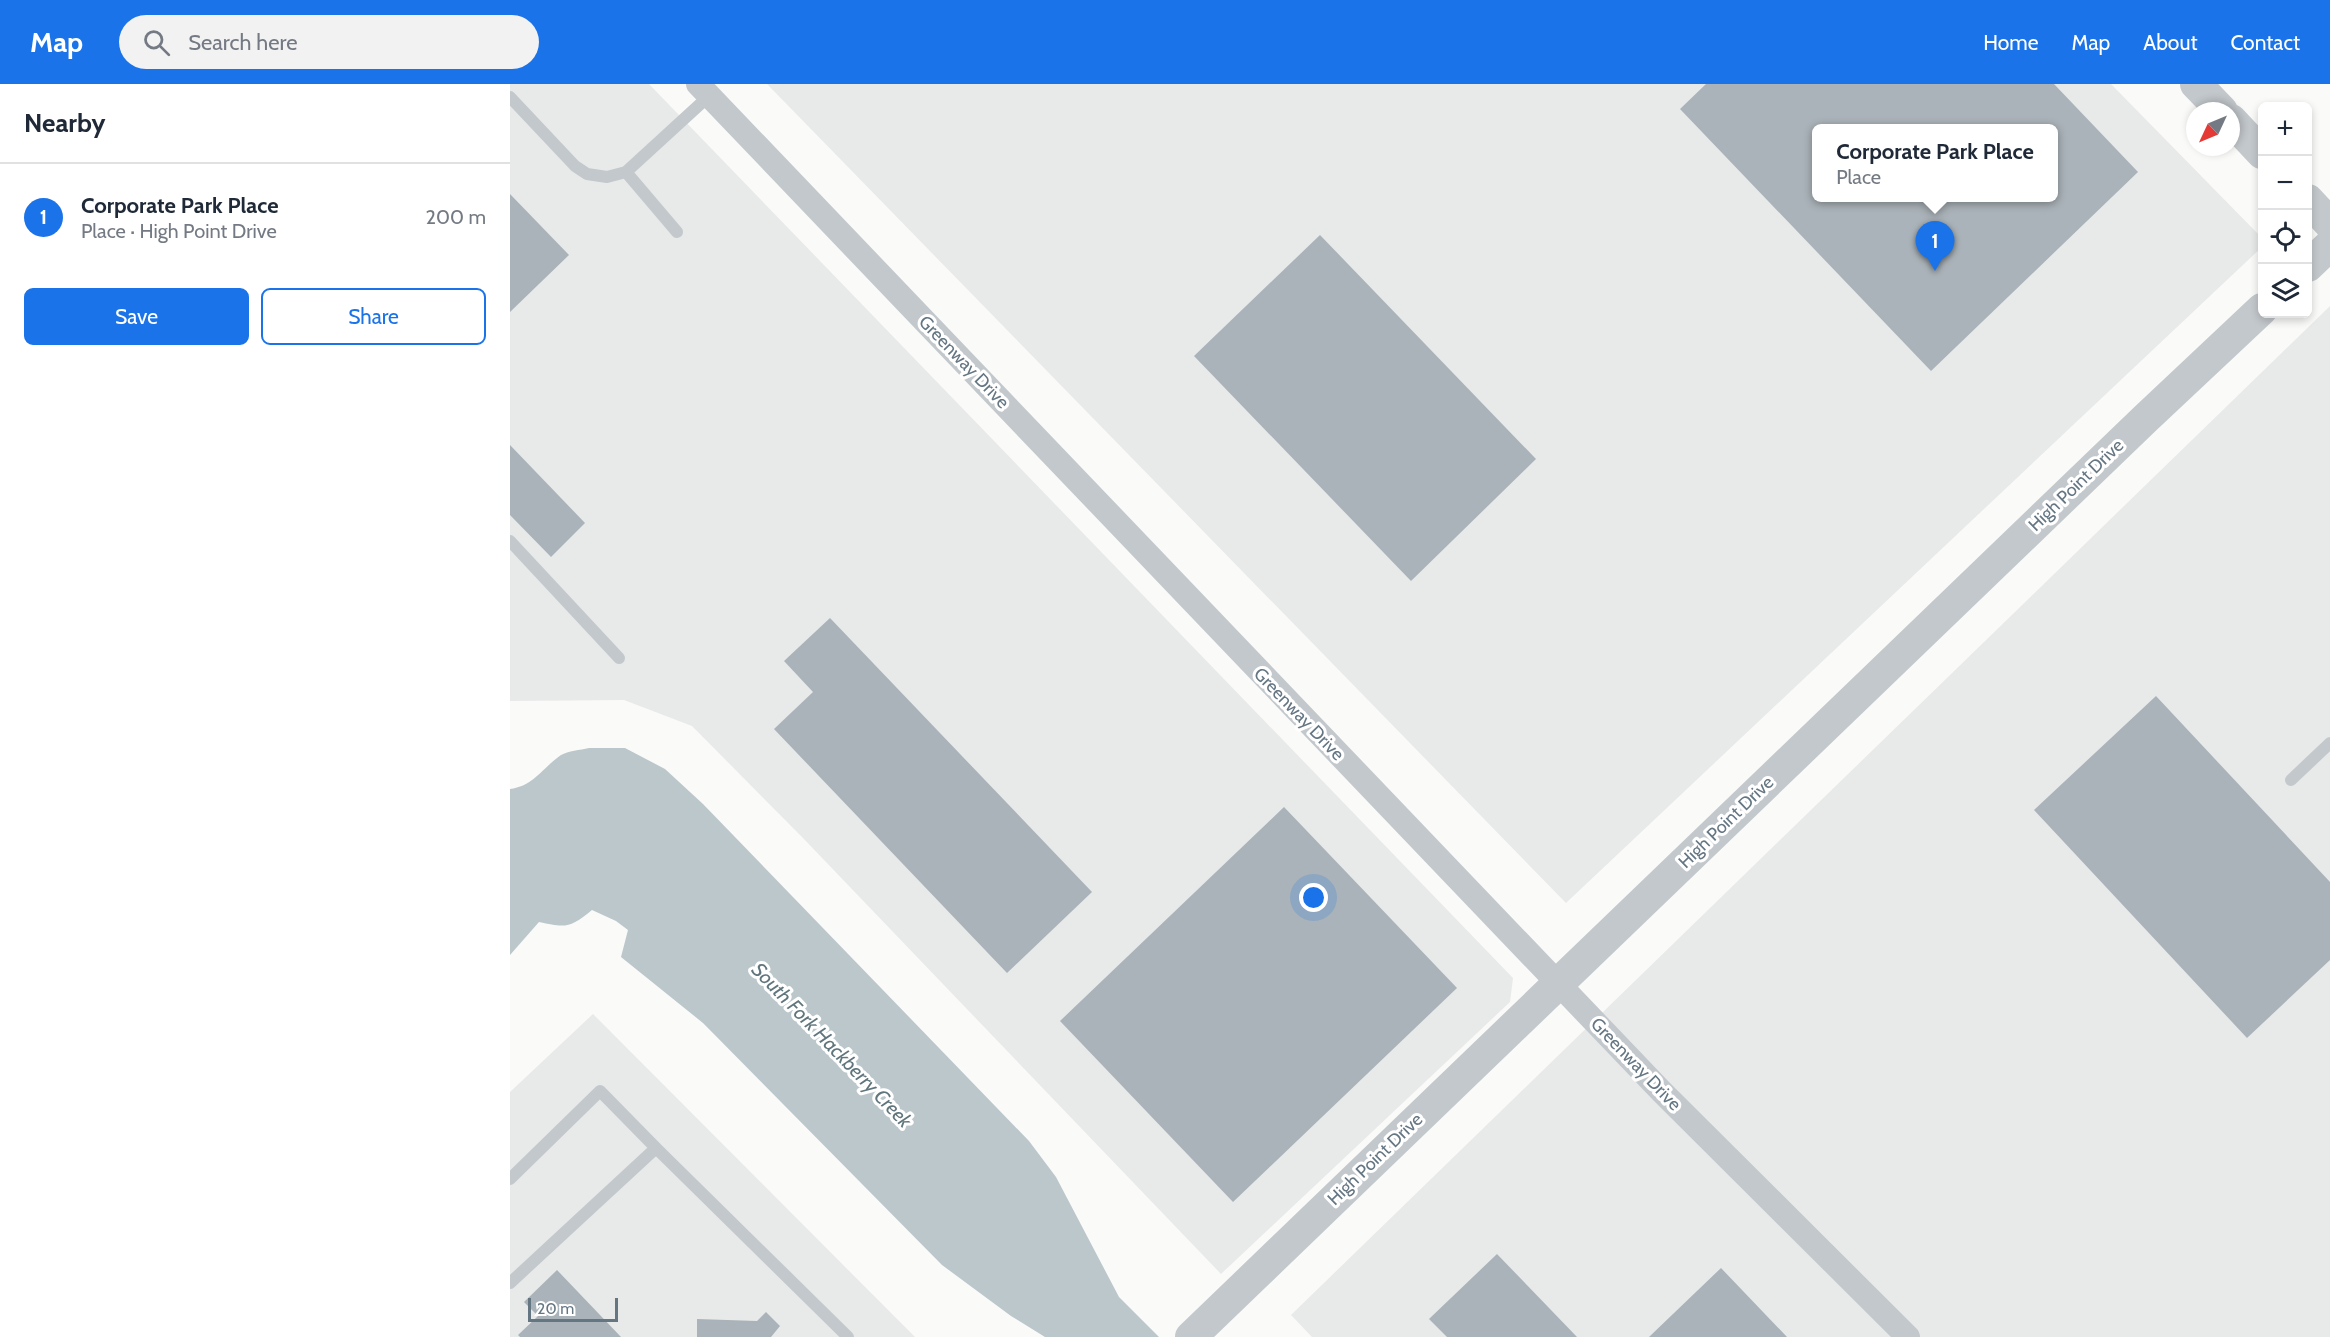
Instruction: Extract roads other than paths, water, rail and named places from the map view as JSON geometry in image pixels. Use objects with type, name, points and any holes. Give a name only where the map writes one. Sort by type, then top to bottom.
[{"type":"street","points":[[2196,84],[2213,102]]},
{"type":"street","name":"Greenway Drive","points":[[703,90],[1662,1092],[1908,1337]]},
{"type":"street","points":[[2240,130],[2258,149]]},
{"type":"street","points":[[2312,205],[2330,224]]},
{"type":"street","points":[[2309,264],[2330,245]]},
{"type":"street","name":"High Point Drive","points":[[1198,1330],[2258,313]]},
{"type":"lane","points":[[510,97],[575,166],[587,174],[607,177],[626,172],[703,90]]},
{"type":"lane","points":[[626,172],[677,232]]},
{"type":"lane","points":[[510,541],[619,658]]},
{"type":"lane","points":[[2291,780],[2330,743]]},
{"type":"lane","points":[[510,1179],[600,1091],[848,1337]]},
{"type":"lane","points":[[510,1283],[656,1148]]},
{"type":"water","name":"South Fork Hackberry Creek","points":[[589,748],[625,748],[665,769],[703,804],[1029,1141],[1056,1177],[1119,1297],[1159,1337],[1045,1337],[1011,1316],[942,1265],[703,1023],[621,957],[628,930],[616,921],[592,910],[567,925],[539,922],[510,955],[510,789],[532,780],[561,755]]},
{"type":"place","name":"Corporate Park Place","points":[[1935,271]]}]
